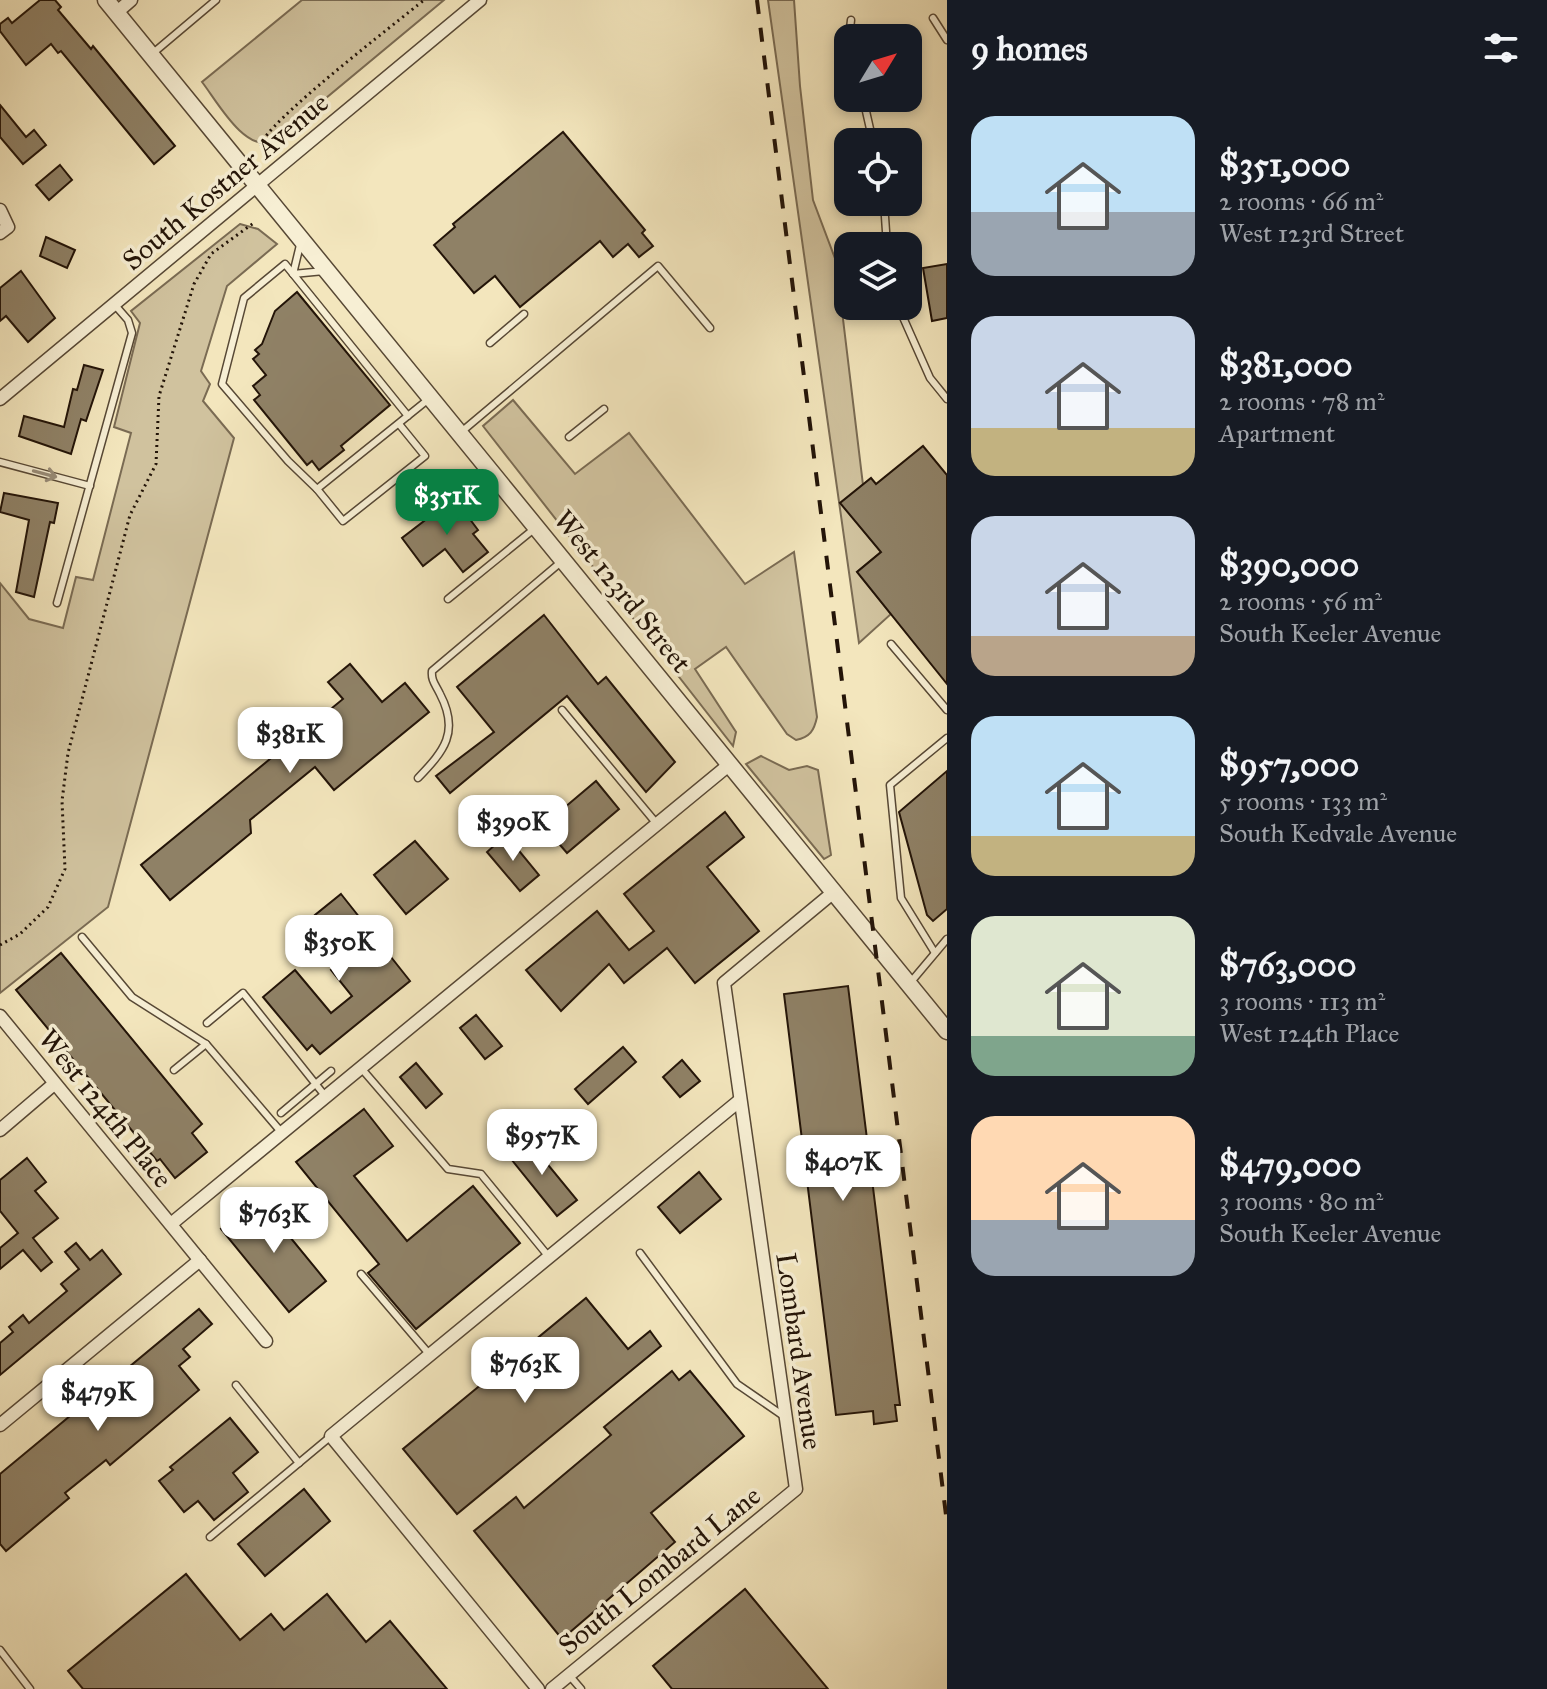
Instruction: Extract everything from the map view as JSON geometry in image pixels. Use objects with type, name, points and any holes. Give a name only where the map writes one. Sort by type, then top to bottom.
[{"type":"street","points":[[111,6],[131,0]]},
{"type":"street","name":"South Kostner Avenue","points":[[0,399],[480,0]]},
{"type":"street","name":"West 123rd Street","points":[[111,6],[947,1031]]},
{"type":"street","points":[[0,210],[4,230]]},
{"type":"street","points":[[171,1224],[730,764]]},
{"type":"street","name":"Lombard Avenue","points":[[796,1489],[724,983],[835,891]]},
{"type":"street","name":"West 124th Place","points":[[0,1016],[266,1341]]},
{"type":"street","points":[[0,1130],[54,1084]]},
{"type":"street","points":[[538,1689],[331,1436],[739,1101]]},
{"type":"street","points":[[0,1425],[200,1260]]},
{"type":"street","name":"South Lombard Lane","points":[[552,1689],[796,1489]]},
{"type":"lane","points":[[151,55],[216,0]]},
{"type":"lane","points":[[933,18],[947,40]]},
{"type":"lane","points":[[851,20],[851,24]]},
{"type":"lane","points":[[293,274],[302,240]]},
{"type":"lane","points":[[399,424],[425,456],[343,521],[222,384],[244,298],[285,264],[408,416]]},
{"type":"lane","points":[[460,433],[658,266],[710,328]]},
{"type":"lane","points":[[293,274],[327,271]]},
{"type":"lane","points":[[57,603],[132,333],[128,320],[114,304]]},
{"type":"lane","points":[[490,343],[524,314]]},
{"type":"lane","points":[[904,320],[930,378],[947,399]]},
{"type":"lane","points":[[317,489],[431,398]]},
{"type":"lane","points":[[569,437],[604,409]]},
{"type":"lane","points":[[0,462],[90,486]]},
{"type":"lane","points":[[448,599],[537,527]]},
{"type":"lane","points":[[418,778],[441,755],[449,741],[446,708],[431,679],[432,671],[563,560]]},
{"type":"lane","points":[[891,644],[947,710]]},
{"type":"lane","points":[[562,710],[657,824]]},
{"type":"lane","points":[[935,953],[901,898],[890,785],[947,738]]},
{"type":"lane","points":[[82,937],[132,997],[206,1044],[282,1133]]},
{"type":"lane","points":[[910,983],[947,939]]},
{"type":"lane","points":[[207,1023],[243,993],[326,1097]]},
{"type":"lane","points":[[174,1070],[206,1044]]},
{"type":"lane","points":[[361,1068],[448,1169],[481,1174],[549,1257]]},
{"type":"lane","points":[[281,1113],[331,1071]]},
{"type":"lane","points":[[640,1253],[737,1384],[785,1417]]},
{"type":"lane","points":[[361,1274],[430,1355]]},
{"type":"lane","points":[[236,1385],[299,1463]]},
{"type":"lane","points":[[210,1537],[331,1436]]},
{"type":"lane","points":[[0,1650],[30,1689]]},
{"type":"lane","points":[[569,1675],[581,1689]]},
{"type":"path","points":[[261,146],[263,138],[298,103],[424,0]]},
{"type":"path","points":[[0,945],[35,922],[48,907],[65,869],[62,801],[68,753],[130,515],[156,464],[159,396],[194,284],[211,254],[255,222]]},
{"type":"shaded area","points":[[302,0],[444,0],[273,142],[252,140],[232,123],[202,82]]},
{"type":"shaded area","points":[[768,0],[794,0],[813,200],[834,256],[834,320],[843,320],[863,485],[841,503],[881,552],[857,572],[891,614],[859,643]]},
{"type":"shaded area","points":[[240,224],[258,229],[277,244],[227,286],[201,371],[210,384],[203,401],[234,438],[108,907],[0,993],[0,583],[29,619],[63,628],[76,577],[93,580],[131,433],[114,427],[140,323],[131,311]]},
{"type":"shaded area","points":[[513,400],[575,474],[629,433],[745,584],[794,552],[817,717],[808,735],[796,740],[787,734],[726,647],[695,669],[736,732],[733,746],[483,426]]},
{"type":"shaded area","points":[[761,756],[789,770],[807,766],[818,770],[831,855],[824,859],[746,764]]},
{"type":"building","points":[[40,0],[55,0],[61,7],[58,10],[91,49],[93,46],[175,146],[154,164],[61,51],[58,53],[51,44],[26,65],[0,31],[0,24],[8,18],[12,23]]},
{"type":"building","points":[[0,105],[26,137],[34,130],[46,145],[23,164],[0,137]]},
{"type":"building","points":[[563,132],[645,230],[642,233],[653,246],[639,257],[628,244],[613,257],[600,241],[520,307],[495,276],[474,293],[434,245],[455,227],[453,224]]},
{"type":"building","points":[[60,165],[72,180],[49,200],[36,185]]},
{"type":"building","points":[[46,237],[75,250],[67,268],[40,256]]},
{"type":"building","points":[[947,264],[947,318],[932,321],[923,268]]},
{"type":"building","points":[[21,271],[55,318],[28,342],[6,316],[0,321],[0,288]]},
{"type":"building","points":[[297,292],[390,405],[341,446],[344,450],[319,470],[312,461],[307,465],[254,400],[260,395],[253,386],[266,375],[253,359],[259,354],[255,350],[262,344],[275,311]]},
{"type":"building","points":[[84,365],[103,370],[86,421],[81,419],[71,454],[19,436],[24,416],[64,427],[73,389],[77,390]]},
{"type":"building","points":[[923,446],[947,475],[947,684],[857,572],[881,552],[840,503],[871,478],[876,484]]},
{"type":"building","points":[[4,493],[58,503],[54,523],[50,522],[34,597],[16,592],[29,520],[0,512]]},
{"type":"building","points":[[454,498],[478,530],[473,534],[488,552],[463,572],[445,549],[423,566],[402,538]]},
{"type":"building","points":[[544,615],[598,684],[606,677],[675,762],[646,792],[567,696],[450,793],[436,776],[494,732],[457,687]]},
{"type":"building","points":[[350,664],[382,702],[405,683],[429,712],[334,790],[315,767],[250,820],[251,833],[170,900],[141,865],[343,699],[328,682]]},
{"type":"building","points":[[947,771],[947,909],[933,921],[927,915],[899,812]]},
{"type":"building","points":[[596,781],[619,809],[567,853],[548,831],[563,818],[558,813]]},
{"type":"building","points":[[725,812],[744,837],[707,867],[759,931],[695,983],[667,948],[624,983],[609,964],[561,1011],[526,970],[597,911],[629,950],[654,931],[624,894]]},
{"type":"building","points":[[506,835],[539,875],[520,891],[487,852]]},
{"type":"building","points":[[415,841],[448,879],[406,914],[374,875]]},
{"type":"building","points":[[341,894],[410,981],[320,1054],[312,1045],[307,1050],[263,997],[295,970],[331,1013],[352,996],[331,970],[348,956],[315,915]]},
{"type":"building","points":[[61,953],[202,1124],[192,1133],[207,1152],[175,1178],[160,1159],[157,1161],[16,990]]},
{"type":"building","points":[[848,986],[900,1405],[895,1405],[897,1421],[874,1424],[873,1411],[836,1415],[784,994]]},
{"type":"building","points":[[476,1015],[502,1046],[485,1059],[460,1028]]},
{"type":"building","points":[[623,1047],[636,1062],[588,1104],[575,1089]]},
{"type":"building","points":[[682,1060],[700,1081],[680,1097],[663,1077]]},
{"type":"building","points":[[416,1063],[442,1094],[426,1108],[400,1077]]},
{"type":"building","points":[[364,1109],[393,1146],[354,1176],[407,1241],[473,1186],[520,1243],[416,1329],[368,1273],[379,1264],[296,1162]]},
{"type":"building","points":[[526,1138],[577,1200],[557,1216],[507,1154]]},
{"type":"building","points":[[27,1158],[46,1182],[35,1191],[58,1218],[33,1238],[52,1262],[41,1271],[23,1250],[0,1269],[0,1248],[18,1233],[0,1211],[0,1180]]},
{"type":"building","points":[[699,1172],[721,1199],[680,1233],[658,1207]]},
{"type":"building","points":[[258,1198],[326,1281],[289,1312],[221,1229]]},
{"type":"building","points":[[76,1243],[90,1260],[102,1250],[121,1274],[0,1375],[0,1343],[13,1332],[9,1327],[23,1315],[29,1323],[67,1291],[61,1284],[79,1269],[65,1252]]},
{"type":"building","points":[[586,1298],[628,1349],[650,1331],[661,1346],[457,1514],[403,1449]]},
{"type":"building","points":[[199,1309],[212,1324],[183,1349],[190,1357],[179,1366],[199,1390],[110,1465],[106,1460],[65,1493],[69,1498],[6,1551],[0,1544],[0,1474]]},
{"type":"building","points":[[672,1371],[679,1380],[690,1371],[744,1436],[651,1513],[675,1542],[562,1639],[474,1531],[516,1497],[524,1508],[611,1435],[604,1427]]},
{"type":"building","points":[[230,1418],[258,1452],[233,1473],[248,1492],[214,1520],[198,1501],[184,1512],[159,1481],[173,1470],[170,1467]]},
{"type":"building","points":[[304,1489],[330,1521],[265,1576],[238,1544]]},
{"type":"building","points":[[186,1574],[240,1640],[271,1614],[284,1630],[327,1594],[366,1642],[390,1621],[447,1689],[83,1689],[68,1671]]},
{"type":"building","points":[[745,1589],[828,1689],[672,1689],[653,1666]]},
{"type":"railway","points":[[757,0],[947,1523]]}]
